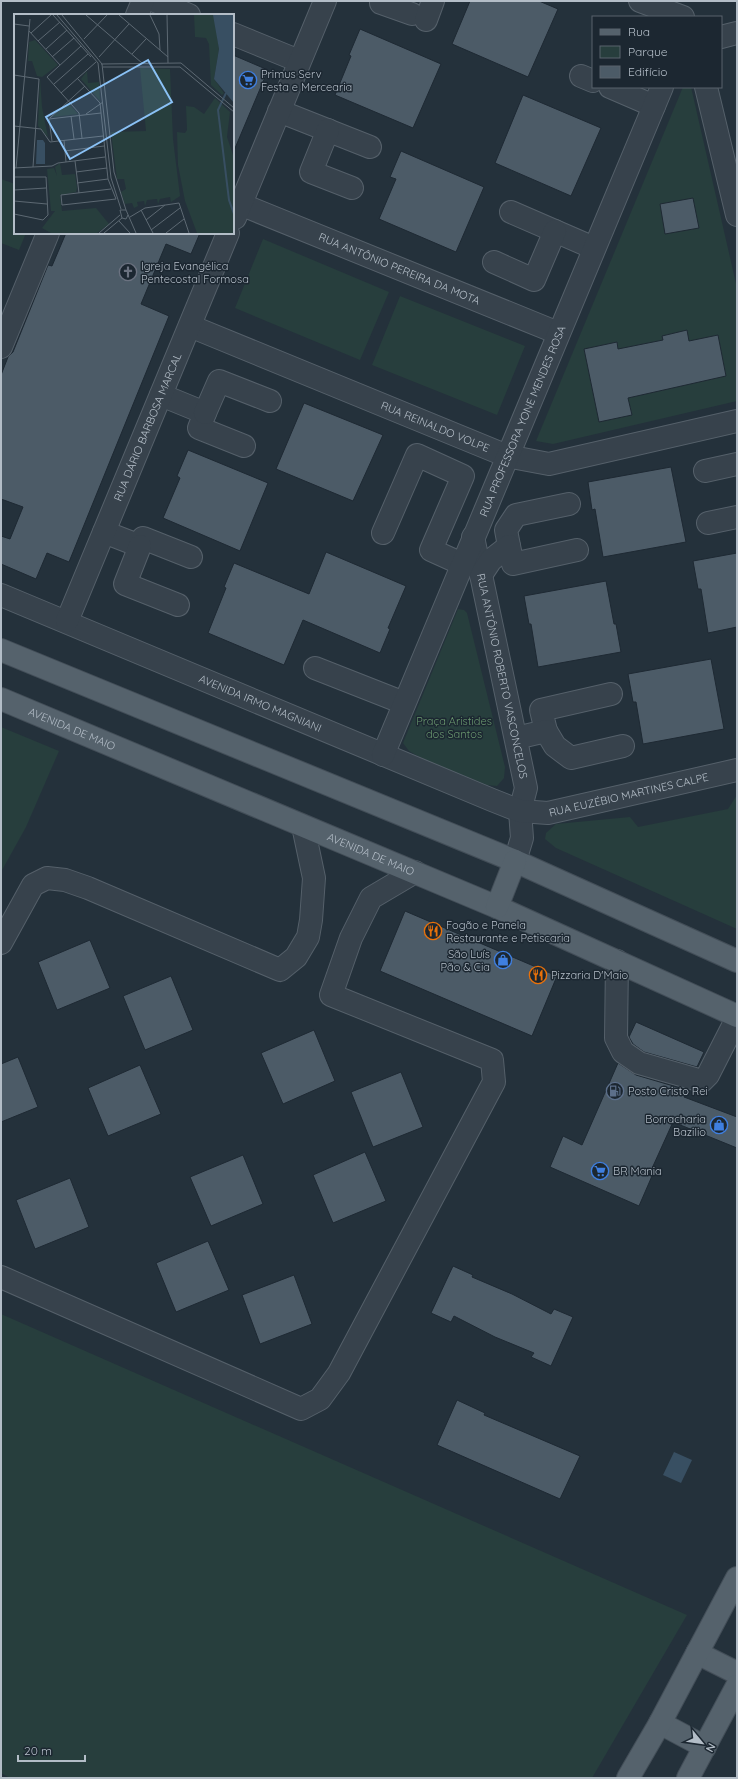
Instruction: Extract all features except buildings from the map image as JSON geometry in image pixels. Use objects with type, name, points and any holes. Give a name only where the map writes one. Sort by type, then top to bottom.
[{"type":"main road","points":[[1,650],[515,861],[737,961]]},
{"type":"main road","name":"AVENIDA DE MAIO","points":[[1,699],[497,907],[737,1017]]},
{"type":"main road","points":[[497,907],[515,861]]},
{"type":"main road","points":[[628,1778],[660,1723],[737,1578]]},
{"type":"main road","points":[[697,1653],[737,1673]]},
{"type":"main road","points":[[688,1778],[737,1686]]},
{"type":"main road","points":[[660,1723],[705,1747]]},
{"type":"street","points":[[137,14],[143,1]]},
{"type":"street","points":[[155,1],[187,14]]},
{"type":"street","points":[[237,213],[325,1]]},
{"type":"street","points":[[640,1],[680,16]]},
{"type":"street","points":[[380,2],[424,12]]},
{"type":"street","points":[[722,37],[737,33]]},
{"type":"street","points":[[234,34],[299,61]]},
{"type":"street","points":[[614,88],[658,96]]},
{"type":"street","points":[[706,88],[737,215]]},
{"type":"street","name":"RUA PROFESSORA YONE MENDES ROSA","points":[[382,755],[658,96]]},
{"type":"street","points":[[279,111],[370,147]]},
{"type":"street","points":[[328,130],[311,172],[352,188]]},
{"type":"street","points":[[511,212],[594,248]]},
{"type":"street","name":"RUA ANTÔNIO PEREIRA DA MOTA","points":[[237,213],[558,333]]},
{"type":"street","points":[[494,262],[534,280],[555,231]]},
{"type":"street","points":[[1,347],[48,234]]},
{"type":"street","name":"RUA DÁRIO BARBOSA MARCAL","points":[[67,621],[228,234]]},
{"type":"street","name":"RUA REINALDO VOLPE","points":[[190,326],[507,456],[549,464],[737,421]]},
{"type":"street","points":[[244,446],[199,428],[218,381],[270,402]]},
{"type":"street","points":[[161,395],[205,413]]},
{"type":"street","points":[[383,533],[417,456],[463,476],[431,550],[462,564]]},
{"type":"street","points":[[704,471],[737,464]]},
{"type":"street","points":[[569,504],[516,515],[506,530],[513,564],[577,550]]},
{"type":"street","points":[[708,523],[737,517]]},
{"type":"street","points":[[104,532],[140,546]]},
{"type":"street","name":"RUA ANTÔNIO ROBERTO VASCONCELOS","points":[[474,537],[526,788],[520,811],[522,838],[515,861]]},
{"type":"street","points":[[178,605],[125,584],[143,538],[191,557]]},
{"type":"street","points":[[481,575],[491,560],[509,546]]},
{"type":"street","name":"AVENIDA IRMO MAGNIANI","points":[[1,595],[67,621],[382,755],[520,811]]},
{"type":"street","points":[[315,668],[404,704]]},
{"type":"street","points":[[611,694],[541,710],[546,731],[555,746],[571,758],[623,746]]},
{"type":"street","points":[[516,738],[546,731]]},
{"type":"street","name":"RUA EUZÉBIO MARTINES CALPE","points":[[520,811],[548,813],[737,770]]},
{"type":"street","points":[[1,943],[33,885],[47,878],[65,880],[88,888],[280,970],[296,957],[308,937],[311,920],[314,878],[302,826]]},
{"type":"street","points":[[1,1277],[301,1409],[320,1398],[339,1373],[494,1082],[492,1060],[331,994],[351,938],[371,898],[415,872]]},
{"type":"street","points":[[617,961],[616,1038],[622,1052],[638,1063],[702,1081],[708,1075],[737,1017]]},
{"type":"green space","points":[[683,88],[691,88],[737,288],[737,401],[553,444],[536,441]]},
{"type":"green space","points":[[1,179],[14,184],[14,234],[26,234],[19,250],[1,243]]},
{"type":"green space","points":[[263,239],[389,292],[360,360],[235,308]]},
{"type":"green space","points":[[400,296],[525,346],[497,415],[372,365]]},
{"type":"green space","name":"Praça Aristides dos Santos","points":[[458,609],[464,610],[467,613],[505,767],[504,778],[497,786],[487,785],[423,759],[409,751],[403,743]]},
{"type":"green space","points":[[1,727],[59,751],[26,827],[1,872]]},
{"type":"green space","points":[[737,795],[737,929],[556,848],[545,839],[546,833],[556,824],[630,817],[638,827],[728,809]]},
{"type":"green space","points":[[1,1314],[687,1615],[592,1778],[10,1778],[1,1773]]},
{"type":"water","points":[[674,1452],[692,1460],[681,1483],[663,1475]]},
{"type":"place","name":"Primus Serv Festa e Mercearia","points":[[248,80]]},
{"type":"place","name":"Igreja Evangélica Pentecostal Formosa","points":[[128,272]]},
{"type":"place","name":"Fogão e Panela Restaurante e Petiscaria","points":[[433,931]]},
{"type":"place","name":"São Luís Pão & Cia","points":[[503,960]]},
{"type":"place","name":"Pizzaria D'Maio","points":[[538,975]]},
{"type":"place","name":"Posto Cristo Rei","points":[[615,1091]]},
{"type":"place","name":"Borracharia Bazilio","points":[[719,1125]]},
{"type":"place","name":"BR Mania","points":[[600,1171]]}]
